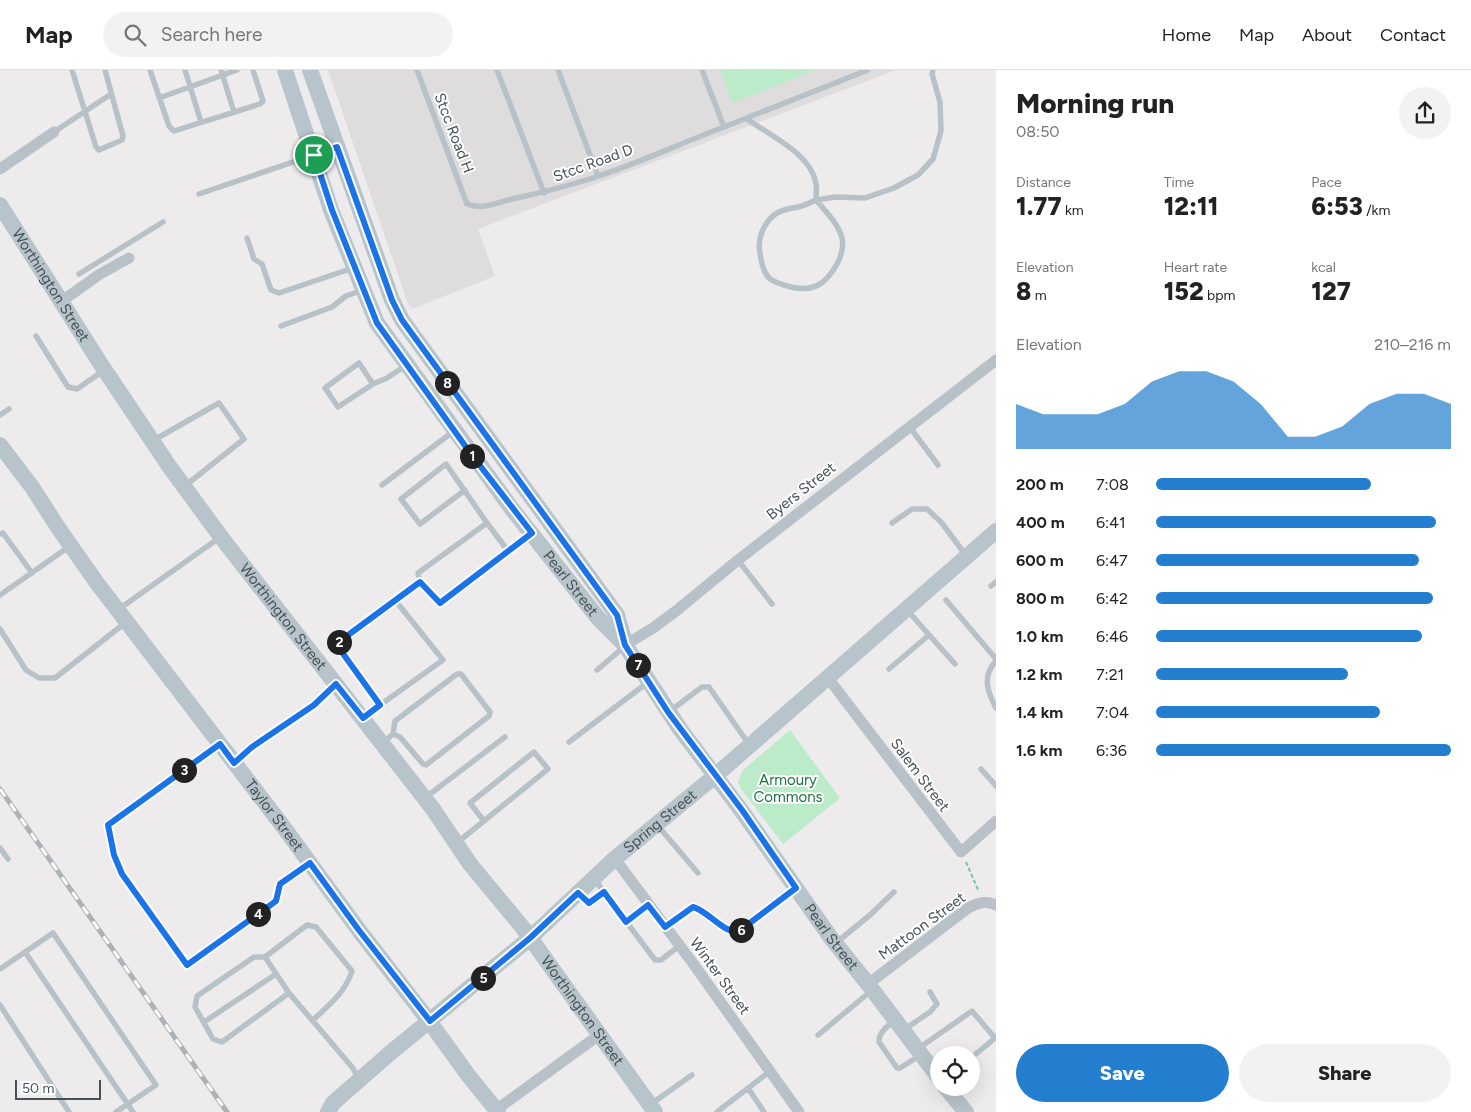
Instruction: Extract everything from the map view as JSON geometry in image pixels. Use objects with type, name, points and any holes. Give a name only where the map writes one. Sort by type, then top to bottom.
[{"type":"street","name":"Pearl Street","points":[[285,70],[332,210],[377,323],[454,431],[532,533],[598,618],[625,645],[668,712],[716,775],[835,943],[930,1066]]},
{"type":"street","name":"Pearl Street","points":[[310,70],[392,300],[402,320],[617,615],[625,645]]},
{"type":"street","points":[[0,169],[54,132]]},
{"type":"street","name":"Worthington Street","points":[[2,212],[184,487],[363,718],[388,739],[470,864],[530,938],[650,1108]]},
{"type":"street","points":[[62,301],[100,274],[129,258]]},
{"type":"street","points":[[407,365],[425,352]]},
{"type":"street","name":"Byers Street","points":[[625,645],[668,618],[738,560],[909,426],[995,363]]},
{"type":"street","name":"Taylor Street","points":[[0,445],[36,493],[70,546],[122,616],[310,863],[362,936],[430,1021],[468,1075],[497,1111]]},
{"type":"street","points":[[532,533],[548,520]]},
{"type":"street","name":"Spring Street","points":[[328,1112],[334,1103],[360,1080],[530,938],[615,859],[750,746],[996,531]]},
{"type":"street","name":"Salem Street","points":[[828,678],[960,851]]},
{"type":"street","points":[[960,851],[996,821]]},
{"type":"street","name":"Winter Street","points":[[615,859],[799,1112]]},
{"type":"street","name":"Mattoon Street","points":[[870,987],[968,908],[983,902],[990,902],[996,905]]},
{"type":"street","points":[[497,1111],[599,1035]]},
{"type":"street","points":[[952,1099],[966,1112]]},
{"type":"lane","points":[[72,70],[96,148],[99,150],[122,140],[123,136],[104,70]]},
{"type":"lane","points":[[150,70],[169,126],[174,131],[260,104],[263,101],[253,70]]},
{"type":"lane","points":[[185,70],[201,122]]},
{"type":"lane","points":[[159,98],[222,73],[237,70]]},
{"type":"lane","name":"Stcc Road H","points":[[417,70],[467,204]]},
{"type":"lane","points":[[498,70],[544,193]]},
{"type":"lane","points":[[558,70],[598,176]]},
{"type":"lane","points":[[702,70],[724,127]]},
{"type":"lane","name":"Stcc Road D","points":[[467,204],[474,207],[492,205],[544,193],[598,176],[868,70]]},
{"type":"lane","points":[[747,119],[793,150],[808,166],[816,183],[816,200],[836,224],[843,240],[840,258],[826,281],[811,288],[796,288],[769,278],[761,264],[758,247],[763,229],[772,216],[786,208],[802,206],[816,200],[836,197],[865,198],[894,188],[918,175],[933,159],[941,130],[940,102],[932,74],[933,70]]},
{"type":"lane","points":[[222,73],[234,112]]},
{"type":"lane","points":[[54,132],[84,110],[112,94]]},
{"type":"lane","points":[[199,194],[337,147]]},
{"type":"lane","points":[[79,274],[163,222]]},
{"type":"lane","points":[[247,238],[254,259],[262,264],[271,290],[279,293],[355,268]]},
{"type":"lane","points":[[122,247],[129,258]]},
{"type":"lane","points":[[281,326],[332,307],[346,296],[363,290]]},
{"type":"lane","points":[[36,336],[68,387],[77,389],[84,386],[105,370]]},
{"type":"lane","points":[[373,384],[359,363],[325,388],[338,408],[373,384],[387,378],[407,365]]},
{"type":"lane","points":[[152,441],[219,403],[244,439],[184,487]]},
{"type":"lane","points":[[0,415],[10,409]]},
{"type":"lane","points":[[909,426],[938,465]]},
{"type":"lane","points":[[382,485],[454,431]]},
{"type":"lane","points":[[465,490],[420,524],[401,499],[446,464],[465,490],[487,523],[508,551]]},
{"type":"lane","points":[[892,523],[912,509],[927,509],[941,522],[967,556]]},
{"type":"lane","points":[[487,523],[418,573],[420,582],[440,603],[532,533]]},
{"type":"lane","points":[[0,534],[3,533],[32,573]]},
{"type":"lane","points":[[0,629],[26,670],[39,678],[55,678],[154,585],[221,537]]},
{"type":"lane","points":[[0,595],[70,546]]},
{"type":"lane","points":[[738,560],[772,604]]},
{"type":"lane","points":[[380,705],[336,644],[420,582]]},
{"type":"lane","points":[[363,718],[444,660],[395,600]]},
{"type":"lane","points":[[946,600],[996,660],[989,669],[986,682],[990,697],[996,708]]},
{"type":"lane","points":[[906,609],[956,664]]},
{"type":"lane","points":[[889,669],[929,635]]},
{"type":"lane","points":[[597,670],[625,645]]},
{"type":"lane","points":[[458,674],[461,674],[490,712],[489,716],[426,765],[423,764],[400,737],[388,739],[395,722],[458,674]]},
{"type":"lane","points":[[568,742],[648,681]]},
{"type":"lane","points":[[234,763],[252,747],[314,705],[336,684]]},
{"type":"lane","points":[[668,712],[702,687],[709,688],[750,746]]},
{"type":"lane","points":[[425,798],[505,737]]},
{"type":"lane","points":[[220,744],[108,825],[114,855],[122,874],[187,965],[276,901],[280,884],[310,863]]},
{"type":"lane","points":[[457,843],[548,769],[534,752],[470,803],[484,821]]},
{"type":"lane","points":[[981,769],[996,786]]},
{"type":"lane","points":[[657,824],[698,873]]},
{"type":"lane","points":[[0,848],[8,859]]},
{"type":"lane","points":[[593,879],[655,960],[661,960],[679,946]]},
{"type":"lane","points":[[665,927],[693,907],[726,928],[738,932],[796,888]]},
{"type":"lane","points":[[578,893],[589,903],[604,892]]},
{"type":"lane","points":[[835,943],[870,915],[894,892]]},
{"type":"lane","points":[[626,922],[648,905]]},
{"type":"lane","points":[[290,993],[222,1042],[213,1039],[195,1007],[197,996],[254,957],[265,957],[306,925],[316,927],[352,971],[348,983],[340,995],[313,1020]]},
{"type":"lane","points":[[0,969],[53,932],[156,1085],[116,1112]]},
{"type":"lane","points":[[25,952],[133,1112]]},
{"type":"lane","points":[[265,957],[290,993],[352,1067],[360,1080]]},
{"type":"lane","points":[[204,1022],[276,974]]},
{"type":"lane","points":[[818,1035],[870,987]]},
{"type":"lane","points":[[930,992],[937,1004],[930,1012],[899,1025],[878,1038],[897,1068],[900,1068],[972,1011],[995,1038],[980,1050]]},
{"type":"lane","points":[[0,1005],[69,1112]]},
{"type":"lane","points":[[717,1112],[769,1072]]},
{"type":"lane","points":[[650,1108],[692,1075]]},
{"type":"lane","points":[[748,1088],[764,1112]]},
{"type":"path","points":[[960,851],[983,902]]},
{"type":"shaded area","points":[[328,70],[896,70],[478,229],[495,276],[412,309],[408,304]]},
{"type":"green space","points":[[720,70],[816,70],[732,103]]},
{"type":"green space","name":"Armoury Commons","points":[[790,730],[840,798],[783,844],[741,789],[738,782],[743,770]]},
{"type":"railway","points":[[0,789],[227,1112]]},
{"type":"route","points":[[337,147],[392,300],[402,320],[617,615],[625,645],[668,712],[742,810],[796,888],[738,932],[726,928],[696,907],[689,908],[665,927],[648,905],[626,922],[604,892],[589,903],[578,893],[530,938],[430,1021],[372,948],[310,863],[280,884],[276,901],[187,965],[122,874],[114,855],[108,825],[220,744],[234,763],[252,747],[314,705],[336,684],[363,718],[380,705],[336,644],[420,582],[440,603],[532,533],[471,454],[374,318],[332,210],[314,155],[337,147]]}]
